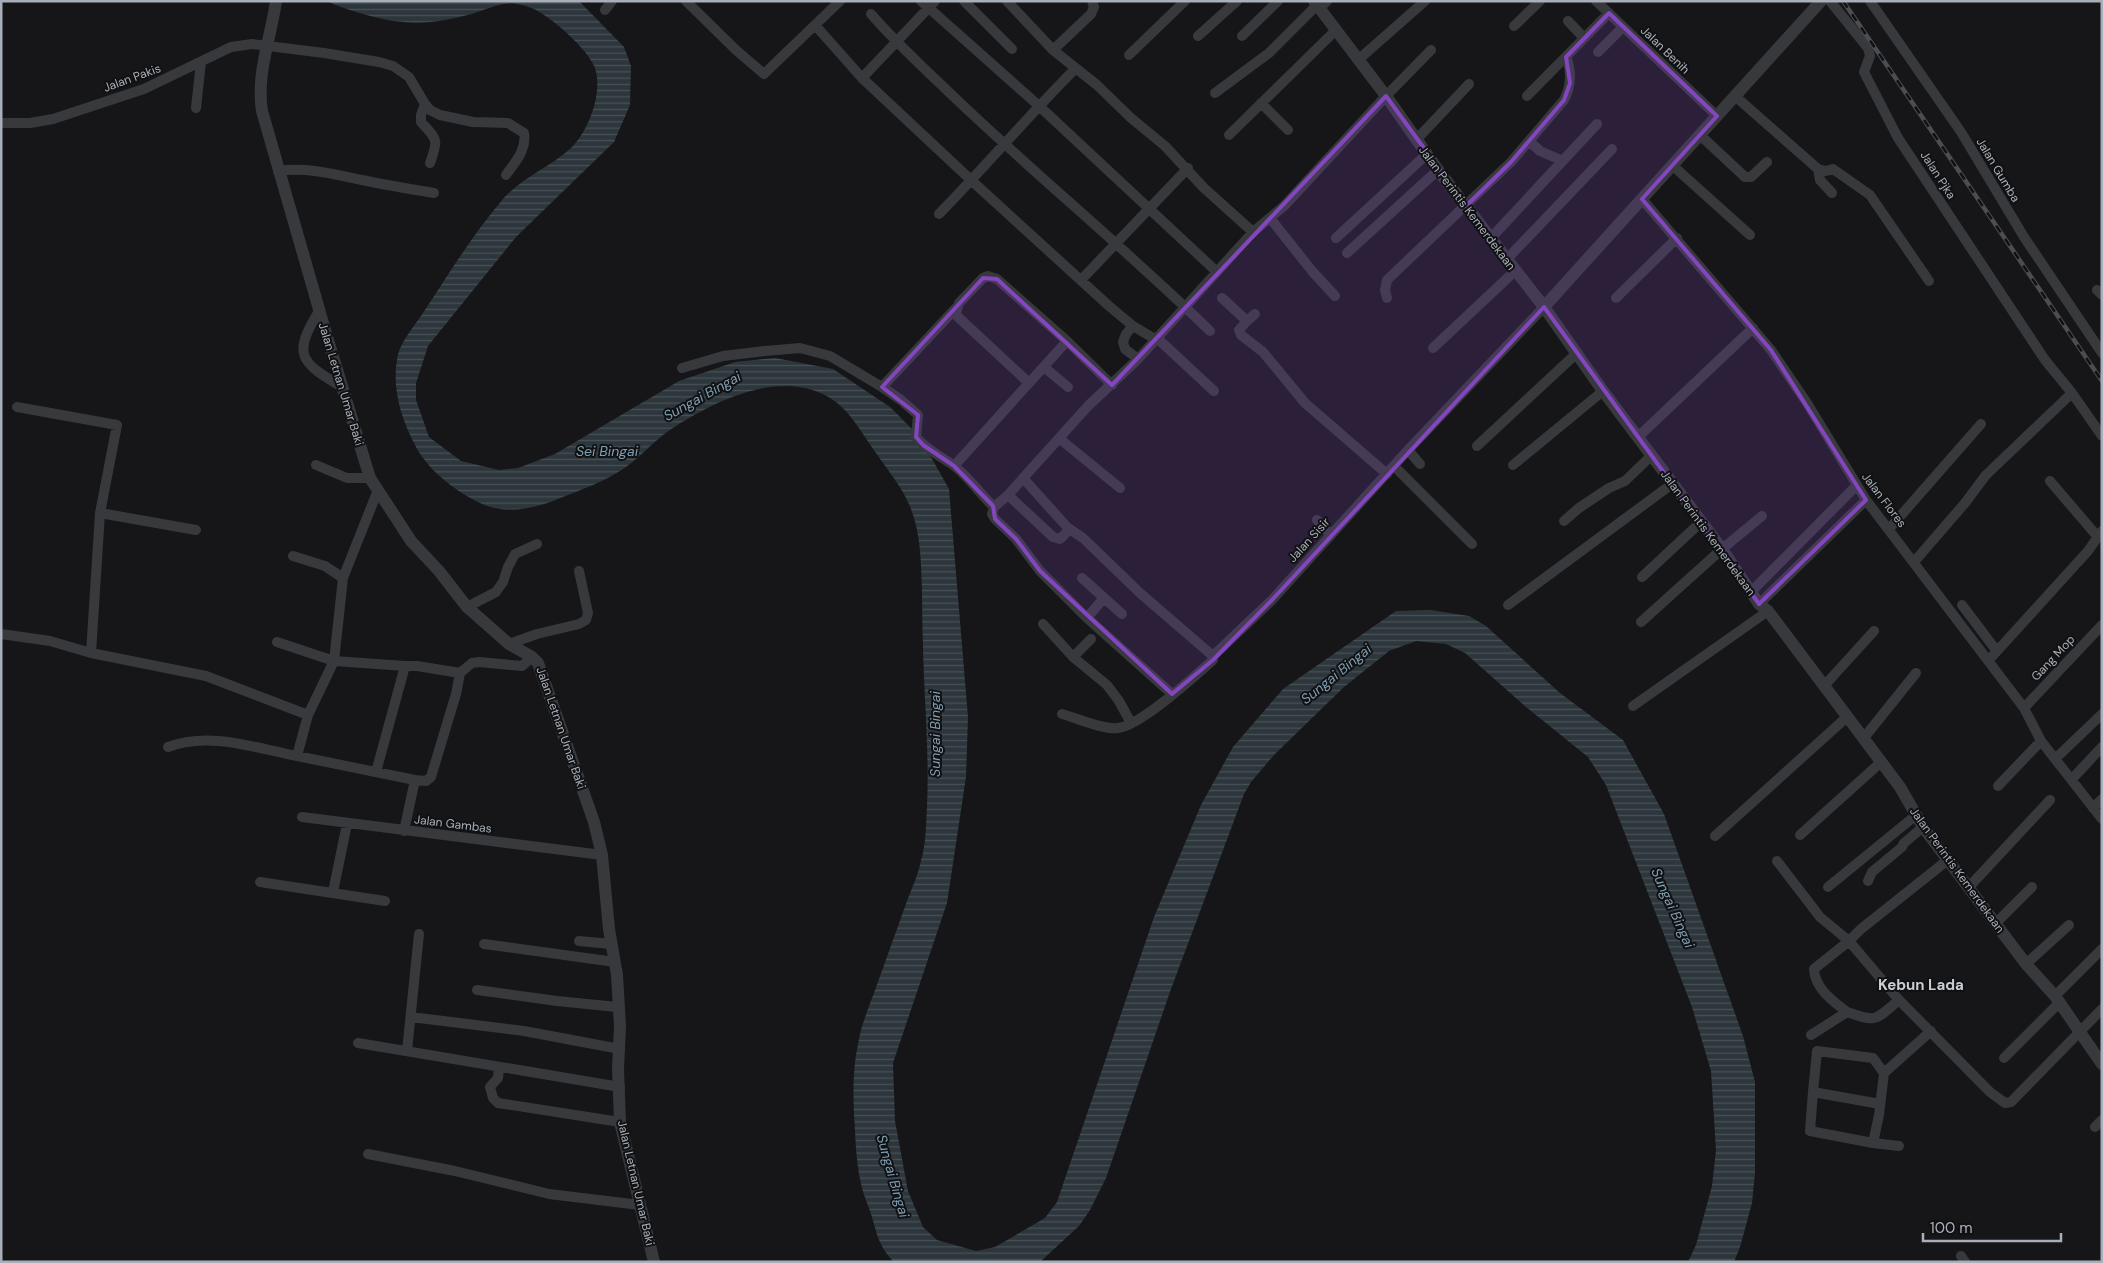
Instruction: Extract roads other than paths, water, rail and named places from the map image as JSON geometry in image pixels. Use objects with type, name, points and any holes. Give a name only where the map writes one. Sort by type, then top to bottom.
[{"type":"street","points":[[605,10],[612,1]]},
{"type":"street","points":[[686,1],[736,50],[764,74],[840,1]]},
{"type":"street","points":[[964,1],[1012,49]]},
{"type":"street","points":[[1007,1],[1053,50],[1097,85],[1132,118],[1166,146],[1188,168],[1204,188],[1253,232]]},
{"type":"street","points":[[1053,50],[1091,14],[1094,7],[1092,1]]},
{"type":"street","points":[[1128,55],[1185,1]]},
{"type":"street","points":[[1198,36],[1237,1]]},
{"type":"street","points":[[1242,36],[1278,1]]},
{"type":"street","points":[[1358,60],[1425,1]]},
{"type":"street","points":[[1514,26],[1540,1]]},
{"type":"street","name":"Jalan Benih","points":[[1596,1],[1717,116]]},
{"type":"street","points":[[1544,307],[1821,1]]},
{"type":"street","name":"Jalan Pjka","points":[[1830,1],[1868,48],[1870,56],[1864,72],[1898,138],[2045,360],[2072,393],[2102,436]]},
{"type":"street","name":"Jalan Gumba","points":[[1870,1],[1961,132],[2024,237],[2102,352]]},
{"type":"street","points":[[862,78],[896,42],[928,3],[1217,272]]},
{"type":"street","points":[[1215,93],[1268,53],[1319,4]]},
{"type":"street","name":"Jalan Perintis Kemerdekaan","points":[[1319,4],[1438,170],[1544,307],[1603,391],[1722,549],[1751,592],[1900,787],[1923,827],[1949,859],[2026,964],[2057,999],[2081,1031],[2102,1064]]},
{"type":"street","name":"Jalan Letnan Umar Baki","points":[[276,6],[263,63],[259,94],[262,111],[278,171],[370,478],[410,541],[439,571],[467,607],[509,644],[538,662],[559,727],[594,822],[602,856],[611,944],[615,962],[620,1049],[618,1069],[620,1122],[654,1262]]},
{"type":"street","points":[[1527,96],[1609,13]]},
{"type":"street","points":[[871,14],[896,42],[1003,144],[1116,243],[1210,331]]},
{"type":"street","points":[[1568,21],[1584,38]]},
{"type":"street","points":[[815,25],[862,78],[972,181],[1134,326],[1156,338],[1214,391]]},
{"type":"street","points":[[1598,52],[1623,27]]},
{"type":"street","points":[[1228,135],[1336,30]]},
{"type":"street","name":"Jalan Pakis","points":[[1,123],[30,123],[53,119],[144,88],[240,44],[324,53],[393,66],[409,77],[425,104]]},
{"type":"street","points":[[1172,694],[1087,618],[1040,571],[1016,539],[995,519],[992,514],[994,507],[1008,495],[1088,406],[1138,359],[1253,232],[1284,206],[1431,50]]},
{"type":"street","points":[[1387,298],[1385,290],[1387,280],[1511,162],[1568,92],[1570,83],[1569,65],[1566,58]]},
{"type":"street","points":[[196,108],[201,62]]},
{"type":"street","points":[[939,214],[972,181],[1038,106],[1075,69]]},
{"type":"street","points":[[1416,140],[1469,84]]},
{"type":"street","points":[[1735,96],[1818,169],[1833,170],[1870,195],[1929,281]]},
{"type":"street","points":[[1261,103],[1288,130]]},
{"type":"street","points":[[425,104],[421,115],[421,122],[433,133],[435,140],[430,163]]},
{"type":"street","points":[[425,104],[430,110],[457,120],[508,122],[519,128],[524,133],[525,138],[523,150],[506,175]]},
{"type":"street","points":[[1490,239],[1597,124]]},
{"type":"street","points":[[1700,135],[1746,177],[1751,177],[1767,162]]},
{"type":"street","points":[[1529,141],[1540,151],[1563,161]]},
{"type":"street","points":[[1506,260],[1612,149]]},
{"type":"street","points":[[1336,238],[1427,154]]},
{"type":"street","points":[[1672,165],[1750,234]]},
{"type":"street","points":[[1081,280],[1188,168]]},
{"type":"street","points":[[278,171],[300,169],[329,172],[434,193]]},
{"type":"street","points":[[1818,169],[1820,180],[1832,193]]},
{"type":"street","points":[[1347,252],[1438,170]]},
{"type":"street","name":"Jalan Flores","points":[[1642,199],[1771,350],[1807,403],[1856,486],[2024,708],[2042,741],[2102,819]]},
{"type":"street","points":[[1270,218],[1334,296]]},
{"type":"street","points":[[1616,298],[1677,238]]},
{"type":"street","points":[[1433,348],[1515,271]]},
{"type":"street","points":[[882,387],[983,278],[993,276],[1067,341],[1112,385]]},
{"type":"street","points":[[1222,298],[1251,318],[1239,330],[1241,335],[1263,352],[1305,403],[1387,474]]},
{"type":"street","name":"Jalan Sisir","points":[[1062,714],[1110,728],[1120,728],[1160,706],[1213,660],[1213,656],[1272,600],[1408,450],[1544,307]]},
{"type":"street","points":[[956,308],[958,318],[1029,383]]},
{"type":"street","points":[[320,311],[306,334],[302,351],[311,366],[342,387]]},
{"type":"street","points":[[1134,326],[1126,334],[1123,342],[1125,349],[1138,359]]},
{"type":"street","points":[[1638,437],[1753,328]]},
{"type":"street","points":[[954,466],[1029,383],[1045,368],[1067,341]]},
{"type":"street","points":[[682,368],[723,356],[765,350],[800,348],[830,356],[901,400],[918,416],[916,437],[923,446],[954,466],[994,507]]},
{"type":"street","points":[[1477,446],[1577,353]]},
{"type":"street","points":[[1045,368],[1068,387]]},
{"type":"street","points":[[1513,464],[1603,391]]},
{"type":"street","points":[[1914,562],[1965,503],[1986,475],[2072,393]]},
{"type":"street","points":[[17,407],[117,425],[100,513],[91,653]]},
{"type":"street","points":[[1889,528],[1981,424]]},
{"type":"street","points":[[1060,439],[1120,488]]},
{"type":"street","points":[[1408,450],[1420,464]]},
{"type":"street","points":[[1564,521],[1579,508],[1609,488],[1625,481],[1652,455]]},
{"type":"street","points":[[316,465],[347,478],[370,478]]},
{"type":"street","points":[[1394,466],[1472,544]]},
{"type":"street","points":[[1023,478],[1068,528],[1083,538],[1140,593],[1213,656]]},
{"type":"street","points":[[1988,660],[2088,551],[2099,534],[2050,481]]},
{"type":"street","points":[[1508,605],[1672,484]]},
{"type":"street","points":[[1751,592],[1856,486]]},
{"type":"street","points":[[297,756],[308,715],[334,661],[343,578],[378,490]]},
{"type":"street","points":[[1008,495],[1053,537],[1060,539],[1068,528]]},
{"type":"street","points":[[1633,706],[1764,608],[1866,500]]},
{"type":"street","points":[[100,513],[196,530]]},
{"type":"street","points":[[1641,622],[1722,549],[1762,516]]},
{"type":"street","points":[[1317,520],[1332,535]]},
{"type":"street","points":[[1642,577],[1701,522]]},
{"type":"street","points":[[467,607],[496,592],[503,582],[508,566],[515,554],[537,544]]},
{"type":"street","points":[[293,556],[325,566],[343,578]]},
{"type":"street","points":[[509,644],[586,620],[588,613],[579,571]]},
{"type":"street","points":[[1082,578],[1122,614]]},
{"type":"street","points":[[1087,618],[1102,598]]},
{"type":"street","points":[[1962,605],[1996,650]]},
{"type":"street","points":[[1043,624],[1073,657],[1106,685],[1119,701],[1132,723]]},
{"type":"street","name":"Gang Mop","points":[[2024,708],[2102,625]]},
{"type":"street","points":[[1824,686],[1874,631]]},
{"type":"street","points":[[1,634],[50,641],[91,653],[206,676],[308,715]]},
{"type":"street","points":[[1073,657],[1091,639]]},
{"type":"street","points":[[277,642],[334,661],[417,666],[460,673]]},
{"type":"street","points":[[168,747],[196,740],[214,740],[426,781],[431,776],[456,694],[460,673],[472,663],[522,666],[532,657]]},
{"type":"street","points":[[376,772],[405,666]]},
{"type":"street","points":[[1863,739],[1916,673]]},
{"type":"street","points":[[2056,758],[2102,714]]},
{"type":"street","points":[[1715,836],[1847,717]]},
{"type":"street","points":[[1998,786],[2042,741]]},
{"type":"street","points":[[2072,779],[2102,747]]},
{"type":"street","points":[[1800,835],[1880,762]]},
{"type":"street","points":[[404,831],[415,780]]},
{"type":"street","points":[[2093,808],[2102,799]]},
{"type":"street","points":[[1969,888],[2050,800]]},
{"type":"street","points":[[1828,887],[1915,816]]},
{"type":"street","name":"Jalan Gambas","points":[[302,817],[602,856]]},
{"type":"street","points":[[333,892],[347,824]]},
{"type":"street","points":[[1868,881],[1872,872],[1923,827]]},
{"type":"street","points":[[1899,1000],[1877,1019],[1869,1019],[1847,1012],[1827,996],[1814,975],[1814,969],[1949,859]]},
{"type":"street","points":[[1777,861],[1820,917],[1849,942],[1899,1000],[1990,1092],[2005,1104],[2011,1102],[2102,1010]]},
{"type":"street","points":[[260,882],[385,901]]},
{"type":"street","points":[[1996,923],[2032,887]]},
{"type":"street","points":[[2026,964],[2069,925]]},
{"type":"street","points":[[407,1051],[419,934]]},
{"type":"street","points":[[579,941],[611,944]]},
{"type":"street","points":[[484,944],[615,962]]},
{"type":"street","points":[[2004,1058],[2102,949]]},
{"type":"street","points":[[477,990],[617,1007]]},
{"type":"street","points":[[1811,1035],[1847,1012]]},
{"type":"street","points":[[411,1017],[524,1031],[620,1049]]},
{"type":"street","points":[[1873,1143],[1884,1073],[1931,1031]]},
{"type":"street","points":[[358,1043],[620,1087]]},
{"type":"street","points":[[1884,1073],[1873,1058],[1817,1051],[1810,1131],[1899,1146]]},
{"type":"street","points":[[499,1067],[498,1078],[490,1087],[491,1094],[498,1103],[620,1122]]},
{"type":"street","points":[[1812,1092],[1880,1104]]},
{"type":"street","points":[[368,1154],[455,1171],[549,1194],[640,1205]]},
{"type":"water","name":"Sei Bingai","points":[[326,1],[579,1],[624,47],[631,66],[630,105],[614,142],[516,237],[428,346],[416,383],[416,400],[429,437],[461,461],[499,470],[518,468],[555,454],[679,381],[735,362],[775,358],[833,369],[890,407],[919,436],[949,489],[968,717],[966,777],[947,903],[893,1063],[895,1121],[908,1191],[923,1227],[937,1240],[976,1251],[995,1247],[1045,1218],[1057,1202],[1154,917],[1201,805],[1233,747],[1283,689],[1396,611],[1430,610],[1469,616],[1486,626],[1560,693],[1623,740],[1664,814],[1743,1036],[1755,1082],[1755,1173],[1752,1203],[1734,1262],[1688,1262],[1696,1245],[1712,1186],[1716,1150],[1711,1071],[1692,1007],[1606,785],[1588,757],[1526,707],[1465,653],[1446,644],[1416,641],[1389,651],[1344,687],[1274,755],[1251,782],[1244,794],[1171,989],[1106,1178],[1090,1210],[1079,1226],[1040,1262],[893,1261],[879,1240],[861,1185],[856,1149],[854,1087],[859,1037],[917,876],[925,841],[928,791],[921,568],[915,520],[911,509],[896,481],[848,413],[836,402],[817,392],[797,387],[776,386],[754,390],[713,405],[669,430],[633,462],[618,472],[584,489],[538,506],[506,509],[486,505],[457,490],[440,476],[419,452],[409,433],[402,413],[396,381],[398,354],[407,335],[461,255],[503,199],[519,184],[564,154],[578,140],[589,121],[596,99],[597,78],[595,68],[585,52],[559,27],[542,13],[520,4],[502,4],[457,18],[418,23],[377,18]]},
{"type":"railway","points":[[1843,1],[2102,381]]},
{"type":"district","name":"Kebun Lada","points":[[1921,985]]},
{"type":"water label","name":"Sungai Bingai","points":[[702,396]]},
{"type":"water label","name":"Sungai Bingai","points":[[1336,674]]},
{"type":"water label","name":"Sungai Bingai","points":[[935,734]]},
{"type":"water label","name":"Sungai Bingai","points":[[1673,908]]},
{"type":"water label","name":"Sungai Bingai","points":[[893,1176]]}]
